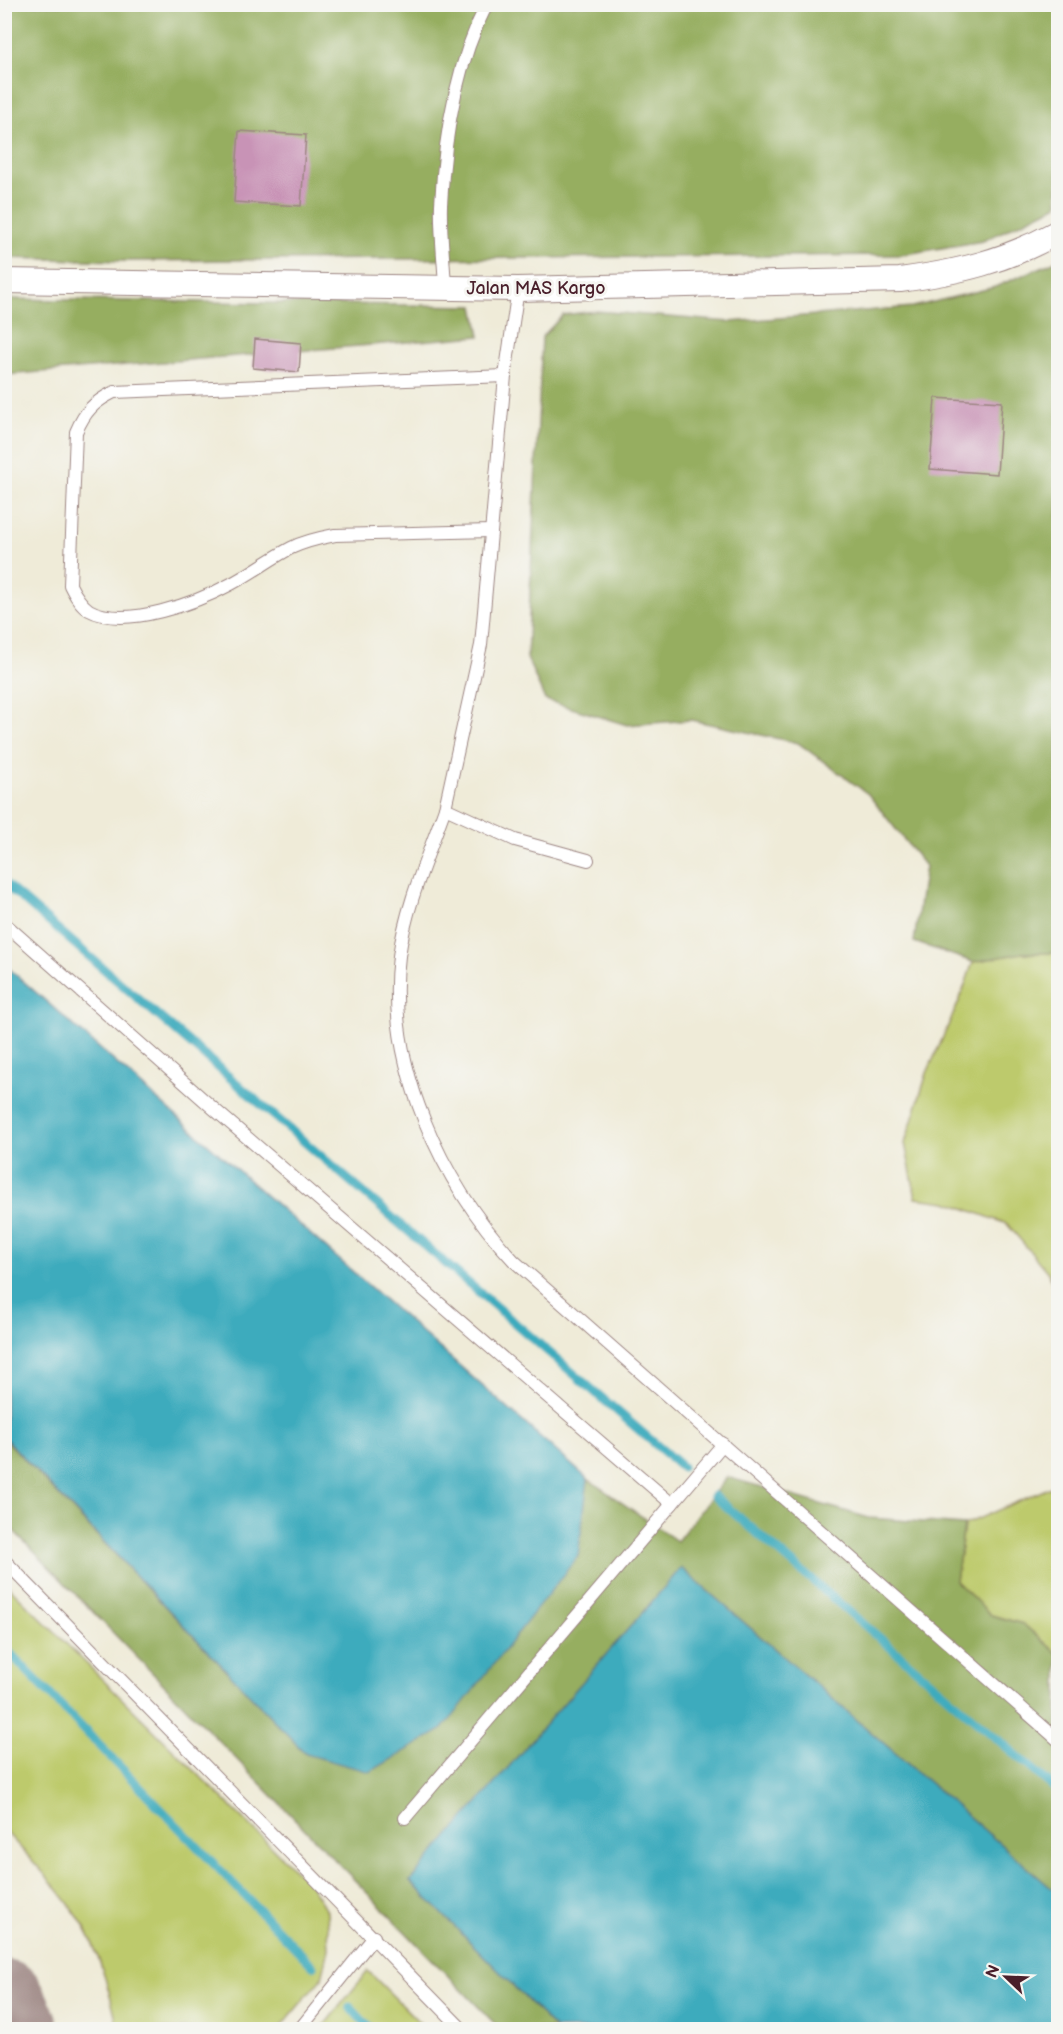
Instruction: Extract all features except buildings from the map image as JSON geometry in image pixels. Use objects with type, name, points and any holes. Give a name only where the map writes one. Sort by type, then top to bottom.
[{"type":"street","name":"Jalan MAS Kargo","points":[[4,281],[518,289],[900,280],[948,273],[993,262],[1059,232]]},
{"type":"lane","points":[[445,288],[441,207],[445,146],[463,67],[487,4]]},
{"type":"lane","points":[[518,289],[505,376],[481,645],[445,808],[412,900],[399,954],[396,1004],[414,1092],[434,1143],[458,1188],[486,1231],[514,1261],[1059,1740]]},
{"type":"lane","points":[[492,531],[335,535],[312,539],[290,549],[230,585],[196,600],[160,611],[126,617],[108,616],[89,610],[77,599],[70,585],[76,432],[83,416],[94,402],[114,392],[505,376]]},
{"type":"lane","points":[[445,808],[515,840],[588,860]]},
{"type":"lane","points":[[4,923],[672,1504]]},
{"type":"lane","points":[[405,1818],[723,1444]]},
{"type":"lane","points":[[4,1560],[463,2030]]},
{"type":"lane","points":[[299,2030],[374,1937]]},
{"type":"green space","points":[[5,5],[1058,5],[1058,205],[983,241],[900,255],[124,261],[5,258]]},
{"type":"green space","points":[[1058,260],[1058,953],[1022,953],[973,962],[914,942],[925,866],[868,794],[798,743],[691,720],[627,725],[545,700],[527,658],[542,337],[563,315],[596,311],[730,322],[913,307],[995,287]]},
{"type":"green space","points":[[5,299],[474,306],[480,336],[5,375]]},
{"type":"green space","points":[[1022,953],[1058,953],[1058,1311],[1050,1275],[1007,1224],[947,1202],[916,1198],[905,1143],[927,1073],[960,999],[973,962]]},
{"type":"green space","points":[[4,1438],[306,1754],[578,1556],[588,1479],[677,1541],[727,1477],[869,1518],[964,1525],[956,1581],[991,1615],[1023,1624],[1058,1654],[1058,1894],[681,1568],[410,1881],[556,2029],[500,2029],[5,1522]]},
{"type":"green space","points":[[1058,1484],[1058,1654],[1023,1624],[991,1615],[956,1581],[964,1525]]},
{"type":"green space","points":[[4,1582],[311,1886],[327,1911],[329,1949],[322,1978],[279,2029],[117,2029],[105,1977],[85,1928],[58,1890],[5,1831]]},
{"type":"green space","points":[[368,1971],[426,2029],[321,2029]]},
{"type":"water","points":[[5,965],[588,1479],[578,1556],[443,1729],[370,1772],[306,1754],[5,1438]]},
{"type":"water","points":[[681,1568],[1058,1894],[1058,2029],[556,2029],[410,1881]]},
{"type":"waterway","points":[[4,883],[682,1467]]},
{"type":"waterway","points":[[714,1496],[1058,1791]]},
{"type":"waterway","points":[[4,1647],[313,1966]]},
{"type":"waterway","points":[[350,2007],[371,2030]]},
{"type":"taxiway","points":[[4,2001],[17,2030]]}]
